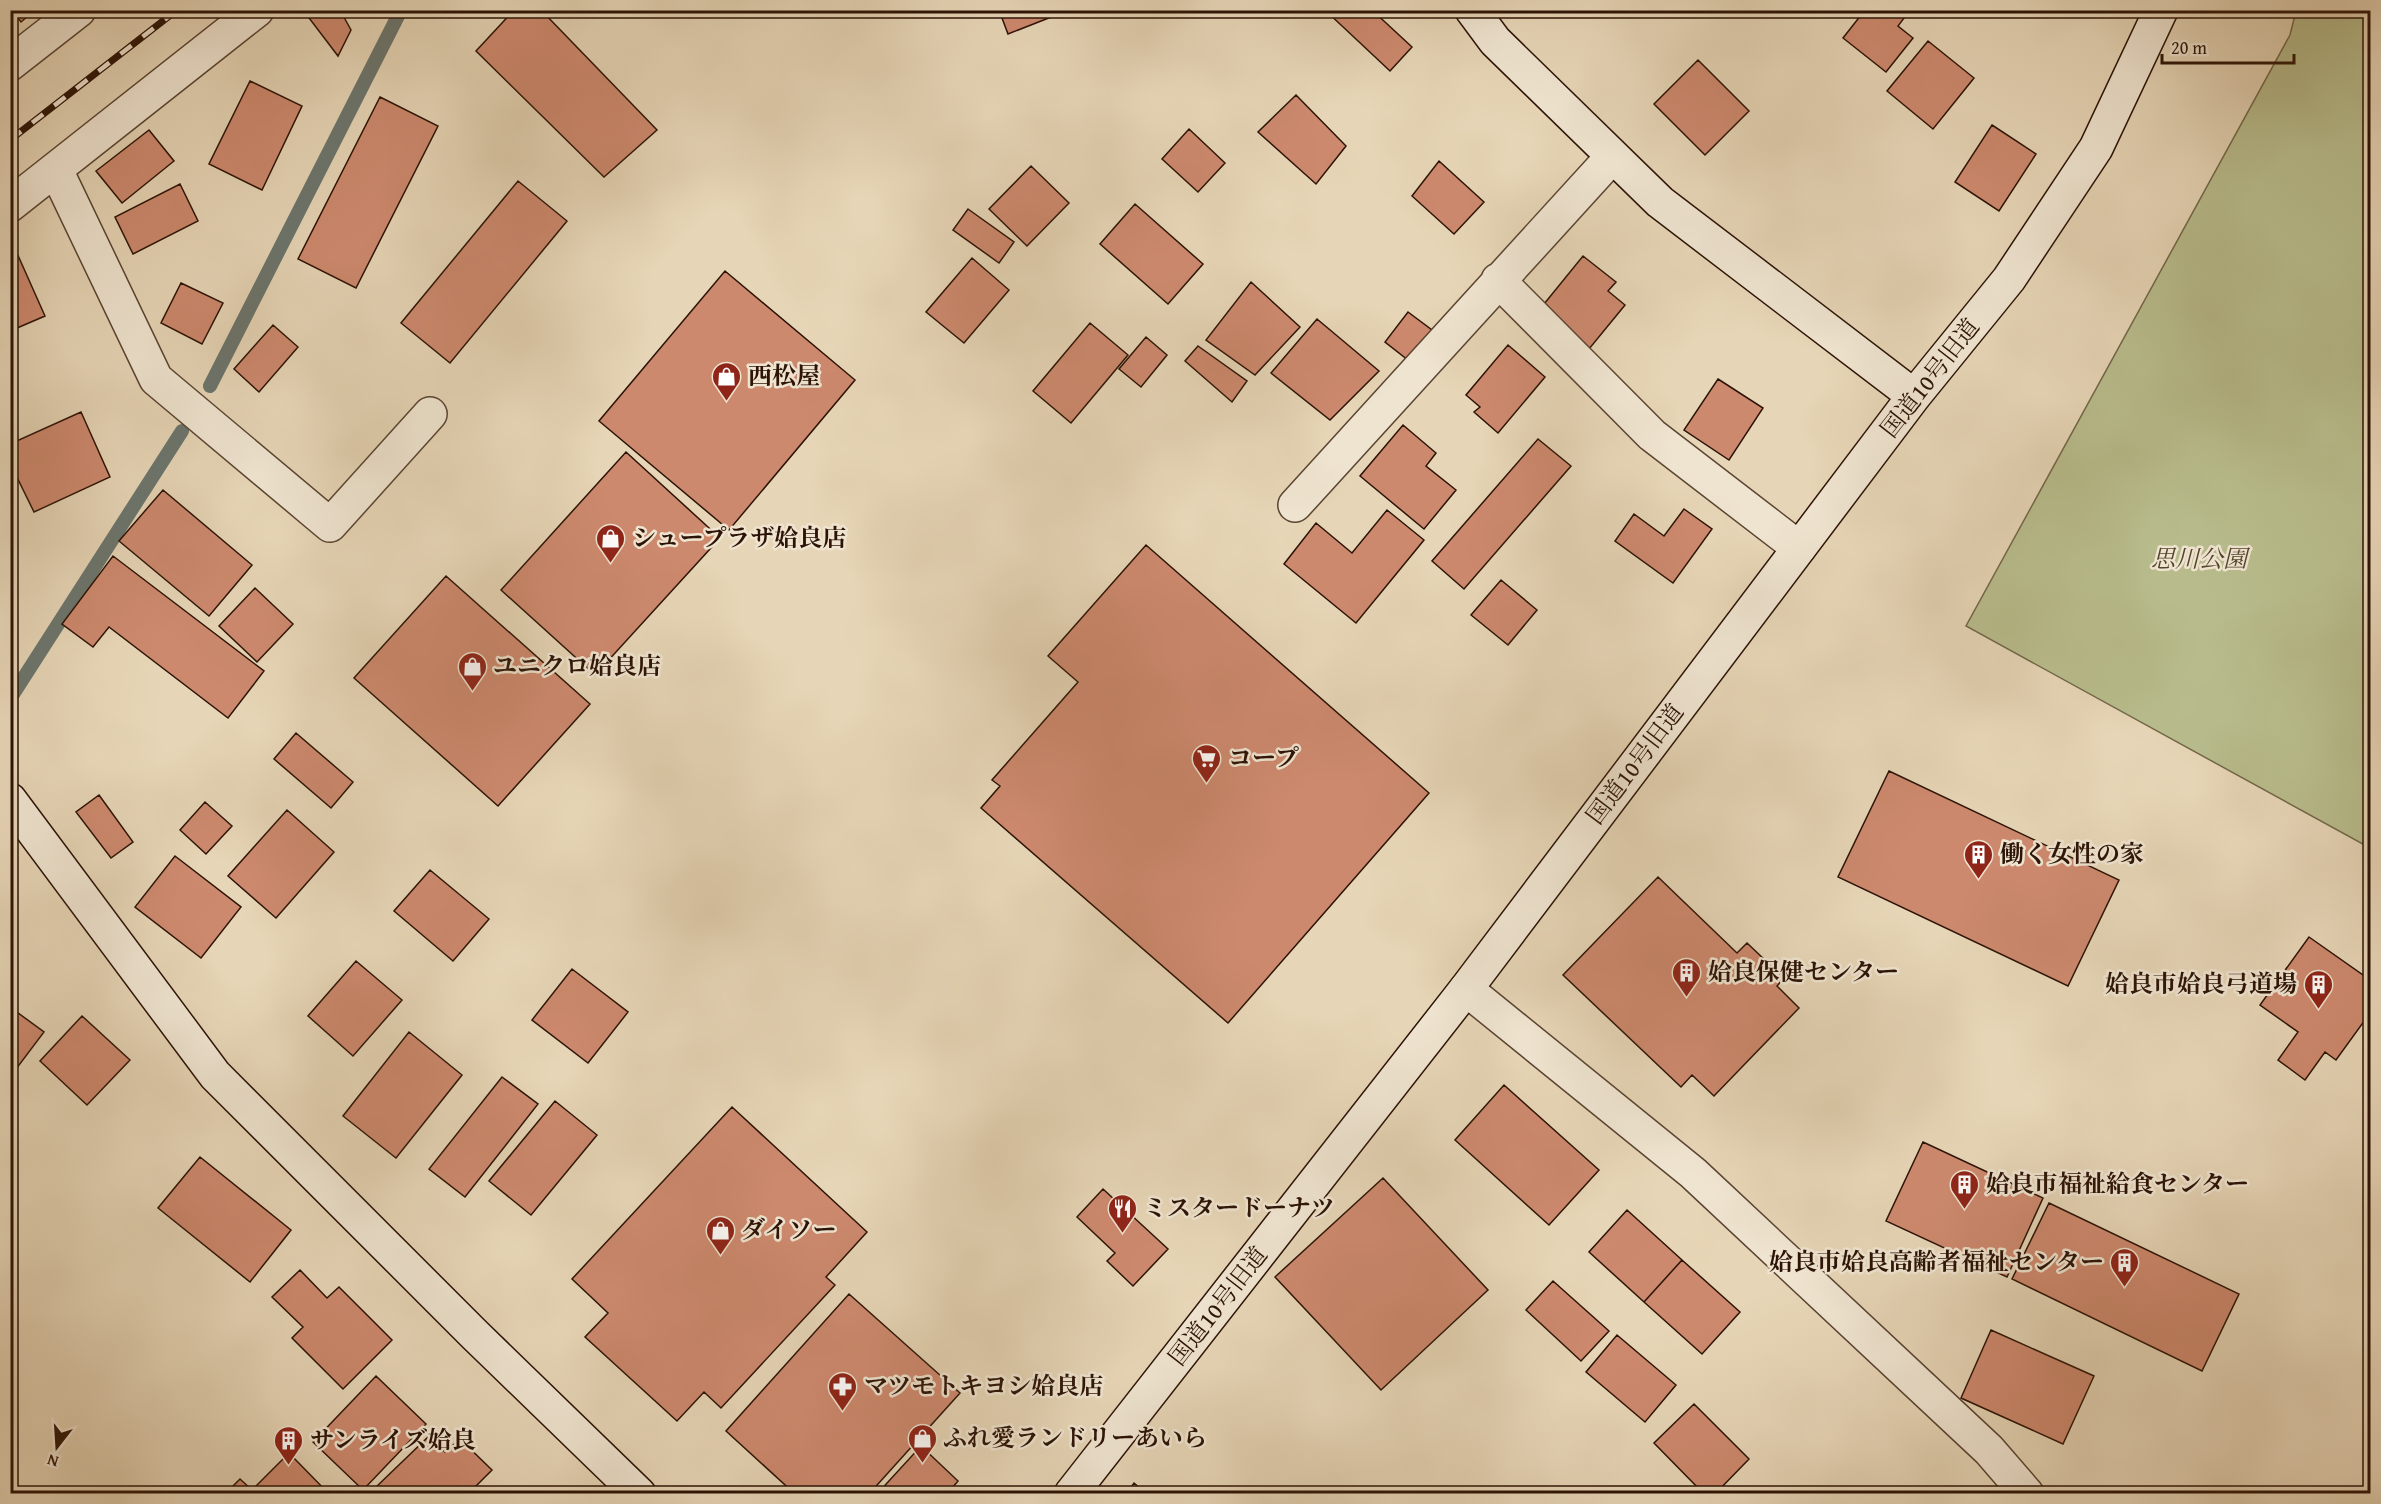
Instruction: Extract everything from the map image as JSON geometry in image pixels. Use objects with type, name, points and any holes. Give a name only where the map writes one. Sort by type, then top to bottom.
[{"type":"street","points":[[10,64],[79,10]]},
{"type":"street","points":[[10,206],[257,10]]},
{"type":"street","points":[[1472,10],[1495,41],[1660,202],[1914,396]]},
{"type":"street","name":"国道10号旧道","points":[[1071,1494],[1466,989],[1914,396],[2008,279],[2096,148],[2161,10]]},
{"type":"street","points":[[1295,505],[1612,157]]},
{"type":"street","points":[[56,170],[156,379],[330,525],[430,414]]},
{"type":"street","points":[[1498,280],[1652,435],[1799,548]]},
{"type":"street","points":[[10,800],[215,1075],[475,1335],[639,1494]]},
{"type":"street","points":[[1466,989],[1693,1173],[1989,1450],[2027,1494]]},
{"type":"green space","name":"思川公園","points":[[2296,11],[2370,11],[2370,848],[1966,626],[2290,35]]},
{"type":"building","points":[[12,10],[35,10],[21,22]]},
{"type":"building","points":[[303,10],[340,10],[351,30],[338,56]]},
{"type":"building","points":[[514,10],[541,10],[657,130],[604,177],[476,51]]},
{"type":"building","points":[[999,10],[1069,10],[1008,34]]},
{"type":"building","points":[[1325,10],[1372,10],[1412,47],[1390,71]]},
{"type":"building","points":[[1865,10],[1910,10],[1898,26],[1913,38],[1886,72],[1843,38]]},
{"type":"building","points":[[1928,41],[1974,78],[1933,129],[1887,91]]},
{"type":"building","points":[[1698,60],[1749,111],[1705,155],[1654,104]]},
{"type":"building","points":[[250,81],[302,106],[262,190],[209,164]]},
{"type":"building","points":[[1296,95],[1346,146],[1316,184],[1258,132]]},
{"type":"building","points":[[380,97],[438,126],[356,288],[298,259]]},
{"type":"building","points":[[1992,125],[2036,154],[1999,211],[1955,182]]},
{"type":"building","points":[[1189,129],[1225,163],[1198,192],[1162,159]]},
{"type":"building","points":[[149,130],[174,161],[122,203],[96,171]]},
{"type":"building","points":[[1439,161],[1484,202],[1454,234],[1412,196]]},
{"type":"building","points":[[1031,166],[1069,203],[1027,246],[989,209]]},
{"type":"building","points":[[518,181],[567,221],[450,363],[401,323]]},
{"type":"building","points":[[180,184],[198,221],[133,254],[115,217]]},
{"type":"building","points":[[1135,204],[1203,264],[1168,304],[1100,244]]},
{"type":"building","points":[[968,209],[1014,242],[999,263],[953,230]]},
{"type":"building","points":[[12,242],[45,316],[10,331],[10,243]]},
{"type":"building","points":[[1583,256],[1616,282],[1608,291],[1625,305],[1589,349],[1540,309]]},
{"type":"building","points":[[972,258],[1009,290],[964,343],[926,312]]},
{"type":"building","name":"西松屋","points":[[725,271],[855,380],[729,530],[599,421]]},
{"type":"building","points":[[1251,282],[1300,327],[1255,375],[1206,340]]},
{"type":"building","points":[[181,283],[223,303],[202,344],[161,323]]},
{"type":"building","points":[[1408,312],[1436,333],[1413,364],[1385,342]]},
{"type":"building","points":[[1317,319],[1379,371],[1330,420],[1271,373]]},
{"type":"building","points":[[1090,323],[1128,355],[1071,423],[1033,391]]},
{"type":"building","points":[[273,325],[298,347],[259,392],[234,369]]},
{"type":"building","points":[[1146,337],[1167,355],[1141,387],[1119,369]]},
{"type":"building","points":[[1508,345],[1545,377],[1498,433],[1474,412],[1480,407],[1466,395]]},
{"type":"building","points":[[1198,346],[1247,381],[1232,402],[1185,361]]},
{"type":"building","points":[[1718,379],[1763,408],[1729,460],[1684,430]]},
{"type":"building","points":[[81,412],[110,477],[34,512],[10,463],[10,444]]},
{"type":"building","points":[[1403,425],[1436,453],[1426,466],[1456,490],[1424,529],[1360,476]]},
{"type":"building","points":[[1538,439],[1571,466],[1464,589],[1432,561]]},
{"type":"building","name":"シュープラザ姶良店","points":[[626,452],[720,538],[595,675],[501,590]]},
{"type":"building","points":[[163,490],[252,565],[209,616],[119,541]]},
{"type":"building","points":[[1684,509],[1712,529],[1673,583],[1615,541],[1634,514],[1664,536]]},
{"type":"building","points":[[1387,510],[1424,540],[1356,623],[1284,564],[1316,523],[1352,553]]},
{"type":"building","name":"コープ","points":[[1146,545],[1429,793],[1228,1023],[981,808],[1000,786],[992,780],[1078,682],[1048,656]]},
{"type":"building","points":[[113,556],[264,671],[228,718],[109,627],[93,647],[62,624]]},
{"type":"building","name":"ユニクロ姶良店","points":[[446,576],[590,704],[498,806],[354,678]]},
{"type":"building","points":[[1501,580],[1537,610],[1508,645],[1471,615]]},
{"type":"building","points":[[255,588],[293,624],[257,662],[219,626]]},
{"type":"building","points":[[296,733],[353,782],[331,808],[274,759]]},
{"type":"building","name":"働く女性の家","points":[[1889,771],[2119,880],[2068,986],[1838,877]]},
{"type":"building","points":[[99,795],[133,842],[111,858],[76,812]]},
{"type":"building","points":[[205,802],[232,826],[206,854],[180,830]]},
{"type":"building","points":[[287,810],[334,852],[276,918],[228,876]]},
{"type":"building","points":[[175,856],[241,907],[201,958],[135,907]]},
{"type":"building","points":[[430,870],[489,919],[453,961],[394,911]]},
{"type":"building","name":"姶良保健センター","points":[[1658,877],[1737,953],[1747,943],[1784,978],[1777,986],[1799,1008],[1714,1096],[1692,1075],[1681,1087],[1563,975]]},
{"type":"building","name":"姶良市姶良弓道場","points":[[2309,937],[2370,980],[2370,1013],[2336,1060],[2325,1052],[2305,1080],[2278,1060],[2298,1032],[2260,1005]]},
{"type":"building","points":[[356,961],[402,1000],[353,1056],[308,1016]]},
{"type":"building","points":[[572,969],[628,1012],[588,1063],[532,1020]]},
{"type":"building","points":[[10,1007],[44,1032],[10,1077]]},
{"type":"building","points":[[82,1016],[130,1060],[87,1105],[40,1061]]},
{"type":"building","points":[[409,1032],[462,1075],[396,1158],[343,1116]]},
{"type":"building","points":[[502,1077],[538,1104],[465,1197],[429,1169]]},
{"type":"building","points":[[1504,1085],[1599,1170],[1549,1225],[1455,1140]]},
{"type":"building","points":[[555,1101],[597,1135],[531,1215],[489,1181]]},
{"type":"building","name":"ダイソー","points":[[732,1107],[867,1232],[826,1277],[835,1285],[721,1408],[704,1392],[677,1421],[585,1337],[608,1313],[572,1279]]},
{"type":"building","name":"姶良市福祉給食センター","points":[[1923,1142],[2043,1198],[2007,1277],[1886,1221]]},
{"type":"building","points":[[200,1157],[291,1230],[250,1282],[158,1208]]},
{"type":"building","points":[[1383,1178],[1488,1290],[1381,1390],[1275,1277]]},
{"type":"building","name":"ミスタードーナツ","points":[[1103,1189],[1168,1249],[1133,1286],[1107,1261],[1115,1253],[1077,1217]]},
{"type":"building","name":"姶良市姶良高齢者福祉センター","points":[[2049,1203],[2239,1294],[2202,1371],[2012,1279]]},
{"type":"building","points":[[1627,1210],[1682,1260],[1644,1302],[1589,1252]]},
{"type":"building","points":[[1682,1260],[1740,1312],[1702,1354],[1644,1302]]},
{"type":"building","points":[[300,1270],[327,1298],[339,1287],[392,1340],[343,1389],[292,1338],[303,1327],[272,1297]]},
{"type":"building","points":[[1553,1281],[1609,1331],[1581,1361],[1526,1310]]},
{"type":"building","name":"マツモトキヨシ姶良店","points":[[849,1294],[960,1393],[869,1494],[795,1494],[726,1431]]},
{"type":"building","points":[[1991,1330],[2094,1376],[2063,1444],[1961,1398]]},
{"type":"building","points":[[1617,1335],[1676,1385],[1645,1422],[1586,1372]]},
{"type":"building","points":[[376,1376],[426,1424],[363,1490],[313,1442]]},
{"type":"building","points":[[1694,1404],[1749,1459],[1715,1494],[1704,1494],[1654,1443]]},
{"type":"building","points":[[429,1436],[445,1452],[460,1439],[492,1470],[468,1494],[381,1494],[375,1488]]},
{"type":"building","name":"ふれ愛ランドリーあいら","points":[[921,1446],[958,1481],[947,1494],[877,1494]]},
{"type":"building","name":"サンライズ姶良","points":[[289,1453],[329,1494],[225,1494],[240,1479],[252,1490]]},
{"type":"building","points":[[1134,1483],[1147,1494],[1126,1494]]},
{"type":"waterway","points":[[210,386],[401,10]]},
{"type":"waterway","points":[[10,699],[182,431]]},
{"type":"railway","points":[[10,140],[177,10]]},
{"type":"place","name":"西松屋","points":[[727,402]]},
{"type":"place","name":"シュープラザ姶良店","points":[[611,564]]},
{"type":"place","name":"ユニクロ姶良店","points":[[472,692]]},
{"type":"place","name":"コープ","points":[[1207,784]]},
{"type":"place","name":"働く女性の家","points":[[1979,880]]},
{"type":"place","name":"姶良保健センター","points":[[1687,998]]},
{"type":"place","name":"姶良市姶良弓道場","points":[[2318,1010]]},
{"type":"place","name":"姶良市福祉給食センター","points":[[1965,1210]]},
{"type":"place","name":"ミスタードーナツ","points":[[1122,1234]]},
{"type":"place","name":"ダイソー","points":[[720,1256]]},
{"type":"place","name":"姶良市姶良高齢者福祉センター","points":[[2125,1288]]},
{"type":"place","name":"マツモトキヨシ姶良店","points":[[843,1412]]},
{"type":"place","name":"ふれ愛ランドリーあいら","points":[[922,1464]]},
{"type":"place","name":"サンライズ姶良","points":[[289,1466]]}]
